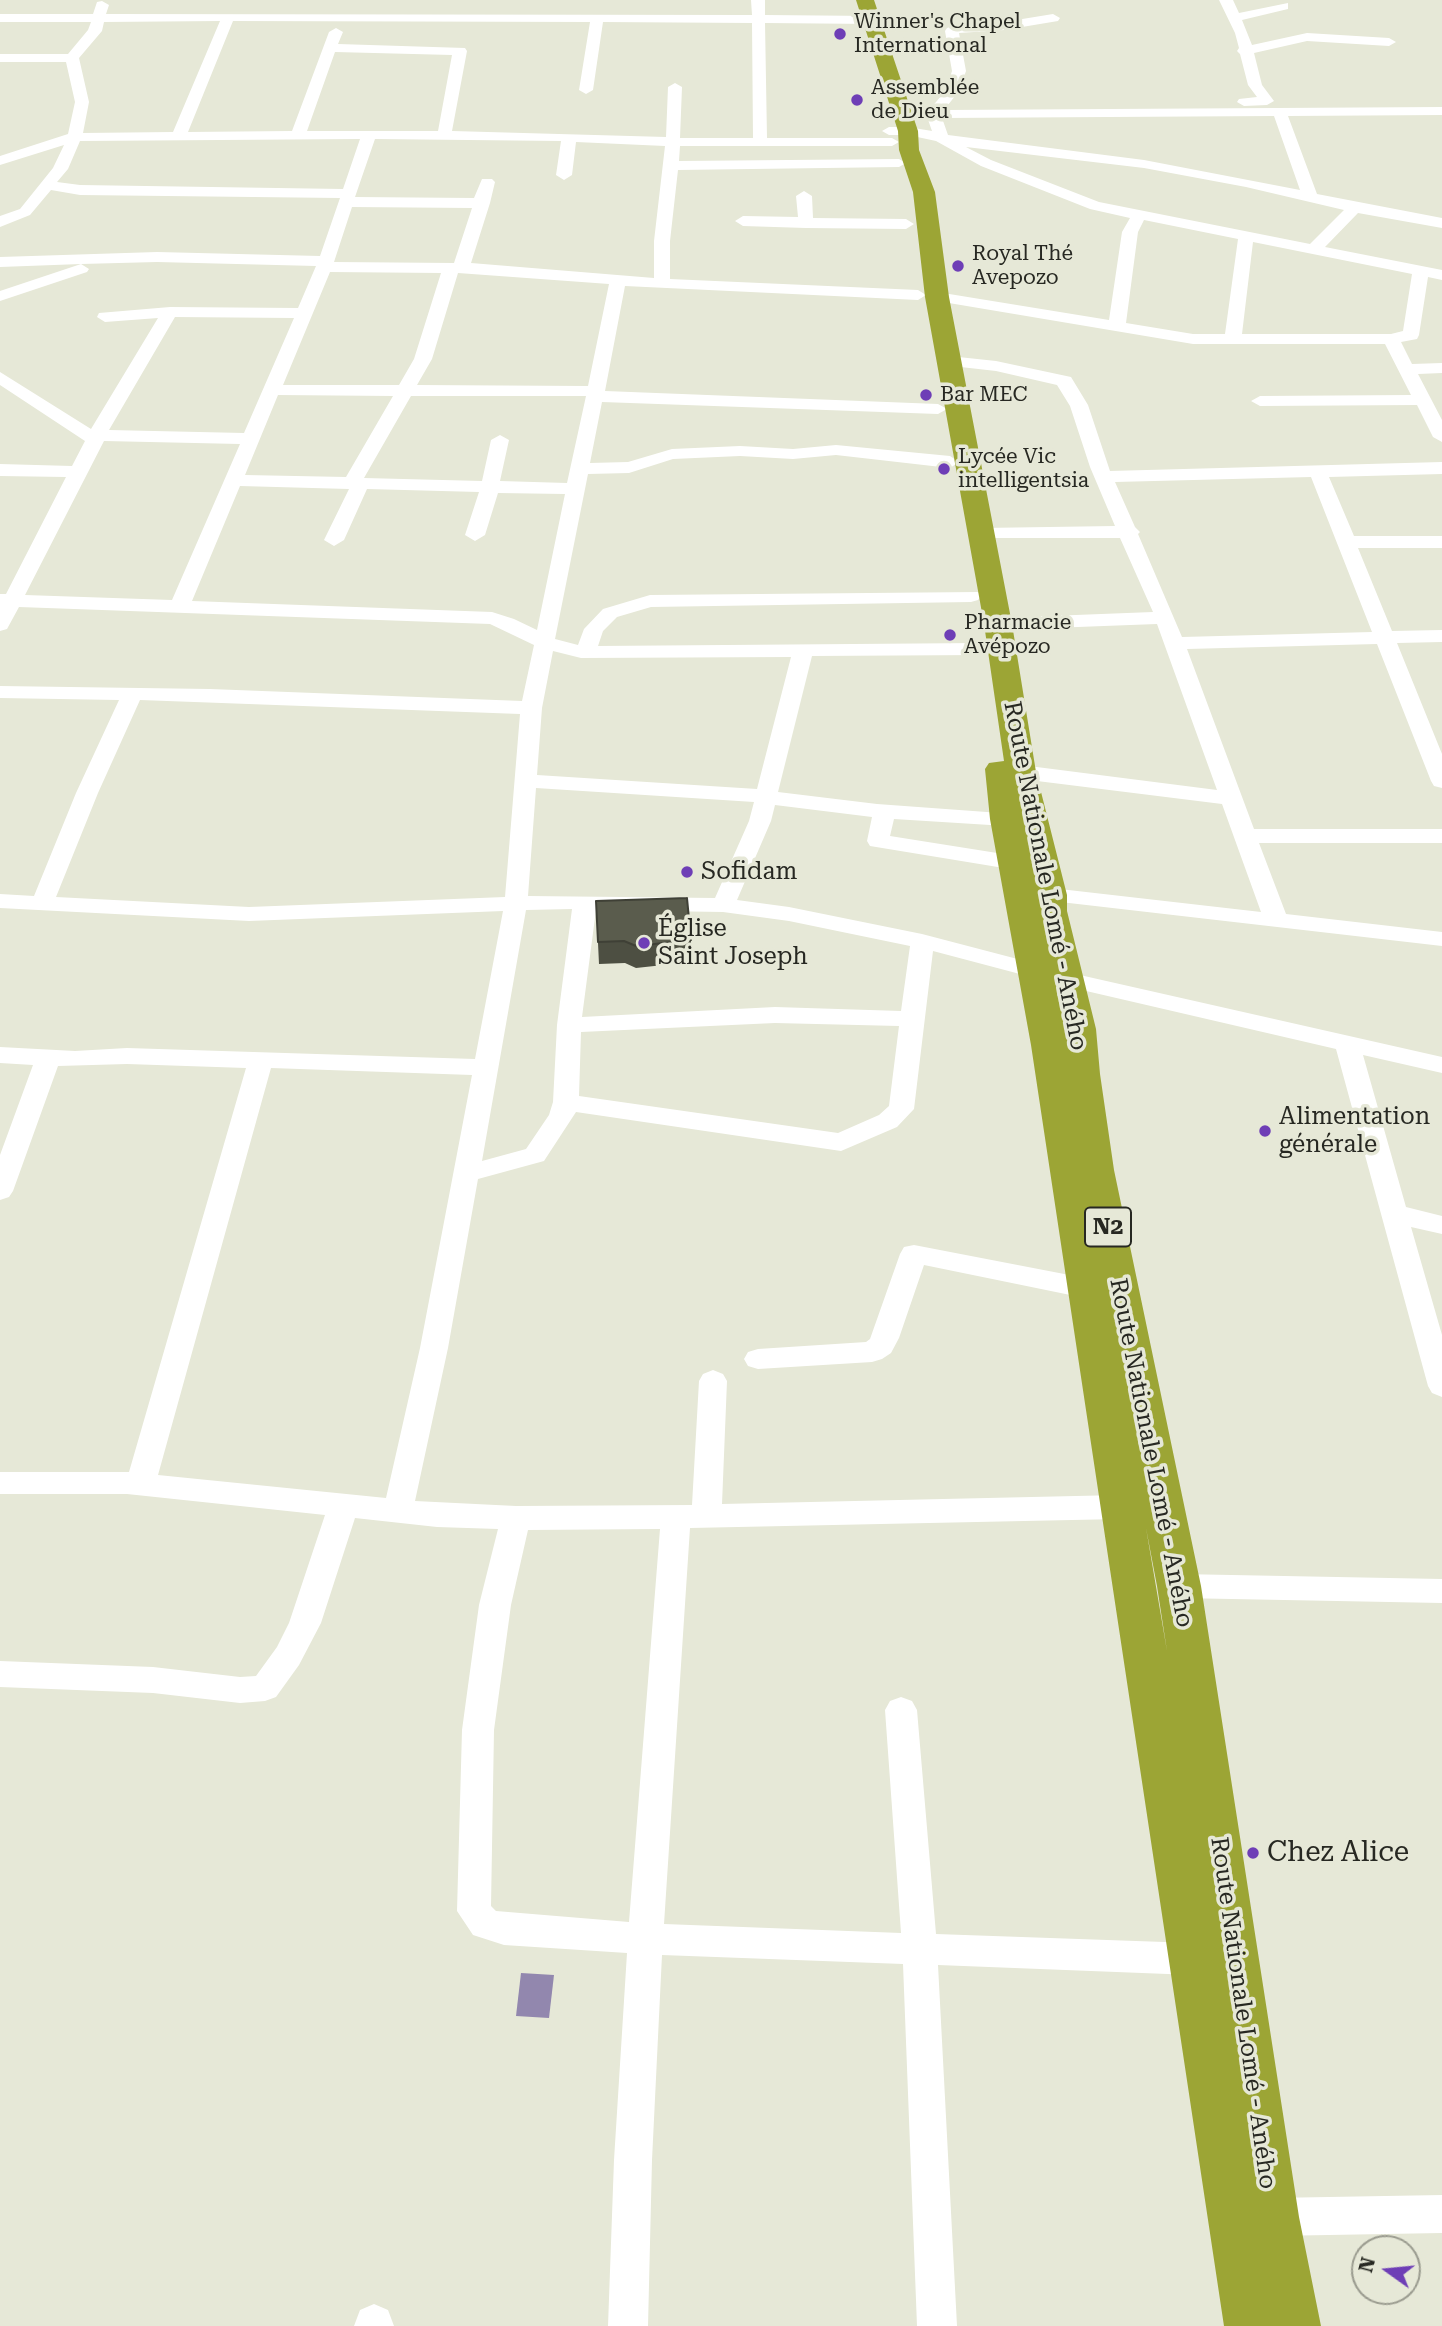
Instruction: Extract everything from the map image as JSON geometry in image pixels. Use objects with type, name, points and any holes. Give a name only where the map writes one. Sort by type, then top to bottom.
[{"type":"highway","name":"N2","points":[[855,0],[867,20]]},
{"type":"highway","name":"Route Nationale Lomé - Aného","points":[[865,0],[867,20],[912,129],[906,224],[949,360],[982,534],[1006,819],[1048,1045],[1252,2326]]},
{"type":"highway","name":"Route Nationale Lomé - Aného","points":[[912,129],[909,150],[924,192],[927,296],[938,409],[950,462],[971,596],[990,636],[1051,895],[1051,912],[1079,1029],[1082,1074],[1096,1170],[1179,1586],[1272,2217],[1293,2326]]},
{"type":"street","points":[[0,58],[72,58],[95,31],[102,0]]},
{"type":"street","points":[[298,135],[346,0]]},
{"type":"street","points":[[586,90],[607,0]]},
{"type":"street","points":[[758,0],[760,142]]},
{"type":"street","points":[[0,161],[75,137],[369,135],[760,142],[1196,104],[1267,101],[1255,85],[1244,51],[1242,33],[1226,0]]},
{"type":"street","points":[[1235,18],[1283,6]]},
{"type":"street","points":[[0,18],[341,16],[867,20]]},
{"type":"street","points":[[178,135],[228,17]]},
{"type":"street","points":[[912,129],[952,92],[957,81],[952,32],[962,27],[1004,26],[1053,18]]},
{"type":"street","points":[[1244,51],[1307,37],[1389,42]]},
{"type":"street","points":[[331,48],[460,51],[444,136]]},
{"type":"street","points":[[0,222],[25,212],[60,169],[75,137],[82,102],[72,58]]},
{"type":"street","points":[[662,284],[664,214],[671,166],[675,87]]},
{"type":"street","points":[[1279,111],[1310,197]]},
{"type":"street","points":[[671,166],[912,129],[1279,111],[1442,111]]},
{"type":"street","points":[[912,129],[1144,164],[1442,223]]},
{"type":"street","points":[[912,129],[1095,206],[1442,275]]},
{"type":"street","points":[[180,606],[325,264],[369,135]]},
{"type":"street","points":[[565,176],[569,137]]},
{"type":"street","points":[[334,540],[356,484],[423,359],[482,203],[487,182]]},
{"type":"street","points":[[49,184],[63,189],[80,190],[482,203]]},
{"type":"street","points":[[804,196],[806,223]]},
{"type":"street","points":[[1313,250],[1353,207]]},
{"type":"street","points":[[1117,325],[1130,232],[1139,216]]},
{"type":"street","points":[[743,221],[906,224]]},
{"type":"street","points":[[1233,341],[1246,237]]},
{"type":"street","points":[[0,262],[172,257],[456,268],[662,284],[927,296],[1117,325],[1176,337],[1233,341],[1391,339],[1410,335],[1421,271]]},
{"type":"street","points":[[0,296],[108,260]]},
{"type":"street","points":[[398,1510],[434,1348],[516,903],[531,709],[618,280]]},
{"type":"street","points":[[105,317],[170,312],[305,313]]},
{"type":"street","points":[[0,625],[7,600],[96,438],[170,312]]},
{"type":"street","points":[[1391,339],[1442,437]]},
{"type":"street","points":[[949,360],[996,366],[1065,381],[1068,391],[1079,405],[1104,477],[1175,643],[1276,920]]},
{"type":"street","points":[[1405,369],[1442,368]]},
{"type":"street","points":[[0,377],[96,438],[250,439]]},
{"type":"street","points":[[271,390],[595,394],[673,401],[938,409]]},
{"type":"street","points":[[1260,401],[1422,400]]},
{"type":"street","points":[[475,536],[490,487],[500,440]]},
{"type":"street","points":[[232,480],[490,487],[579,479],[661,456],[712,452],[793,454],[836,450],[950,462]]},
{"type":"street","points":[[1104,477],[1442,468]]},
{"type":"street","points":[[0,470],[78,472]]},
{"type":"street","points":[[1318,471],[1442,781]]},
{"type":"street","points":[[982,534],[1129,532]]},
{"type":"street","points":[[1346,542],[1442,542]]},
{"type":"street","points":[[586,652],[594,629],[610,613],[650,601],[971,596]]},
{"type":"street","points":[[7,600],[492,618],[546,643],[586,652],[803,650],[990,636],[1165,618]]},
{"type":"street","points":[[1175,643],[1442,636]]},
{"type":"street","points":[[723,905],[760,821],[803,650]]},
{"type":"street","points":[[0,692],[531,709]]},
{"type":"street","points":[[42,904],[87,793],[132,695]]},
{"type":"street","points":[[1021,772],[1233,799]]},
{"type":"street","points":[[524,781],[766,796],[885,811],[1006,819]]},
{"type":"street","points":[[885,811],[878,841],[1016,863]]},
{"type":"street","points":[[1246,836],[1442,836]]},
{"type":"street","points":[[1051,895],[1442,939]]},
{"type":"street","points":[[0,901],[249,914],[516,903],[723,905],[789,914],[922,941],[1069,980],[1442,1065]]},
{"type":"street","points":[[466,1172],[497,1167],[535,1155],[562,1116],[566,1102],[569,1026],[585,902]]},
{"type":"street","points":[[566,1102],[841,1142],[888,1121],[901,1110],[922,941]]},
{"type":"street","points":[[569,1026],[775,1016],[912,1019]]},
{"type":"street","points":[[1348,1042],[1442,1386]]},
{"type":"street","points":[[0,1055],[48,1059],[127,1056],[486,1067]]},
{"type":"street","points":[[0,1191],[48,1059]]},
{"type":"street","points":[[140,1484],[261,1060]]},
{"type":"street","points":[[1394,1213],[1442,1225]]},
{"type":"street","points":[[758,1360],[872,1352],[881,1346],[914,1254],[1085,1288]]},
{"type":"street","points":[[628,2326],[633,2160],[645,1938],[691,1517],[713,1381]]},
{"type":"street","points":[[0,1483],[140,1484],[398,1510],[516,1518],[691,1517],[1120,1507]]},
{"type":"street","points":[[0,1674],[153,1681],[240,1690],[265,1688],[288,1656],[305,1623],[344,1504]]},
{"type":"street","points":[[516,1518],[495,1605],[478,1730],[474,1911],[485,1924],[504,1929],[645,1938],[1193,1959]]},
{"type":"street","points":[[1179,1586],[1442,1591]]},
{"type":"street","points":[[901,1710],[920,1948],[937,2326]]},
{"type":"street","points":[[1272,2217],[1442,2214]]},
{"type":"shaded area","points":[[521,1973],[554,1975],[549,2018],[516,2016]]},
{"type":"building","points":[[687,898],[691,940],[636,946],[624,941],[598,942],[596,901]]},
{"type":"place","name":"Winner's Chapel International","points":[[840,34]]},
{"type":"place","name":"Assemblée de Dieu","points":[[857,100]]},
{"type":"place","name":"Royal Thé Avepozo","points":[[958,266]]},
{"type":"place","name":"Bar MEC","points":[[926,395]]},
{"type":"place","name":"Lycée Vic intelligentsia","points":[[944,469]]},
{"type":"place","name":"Pharmacie Avépozo","points":[[950,635]]},
{"type":"place","name":"Sofidam","points":[[687,872]]},
{"type":"place","name":"Église Saint Joseph","points":[[644,943]]},
{"type":"place","name":"Alimentation générale","points":[[1265,1131]]},
{"type":"place","name":"Chez Alice","points":[[1253,1853]]}]
